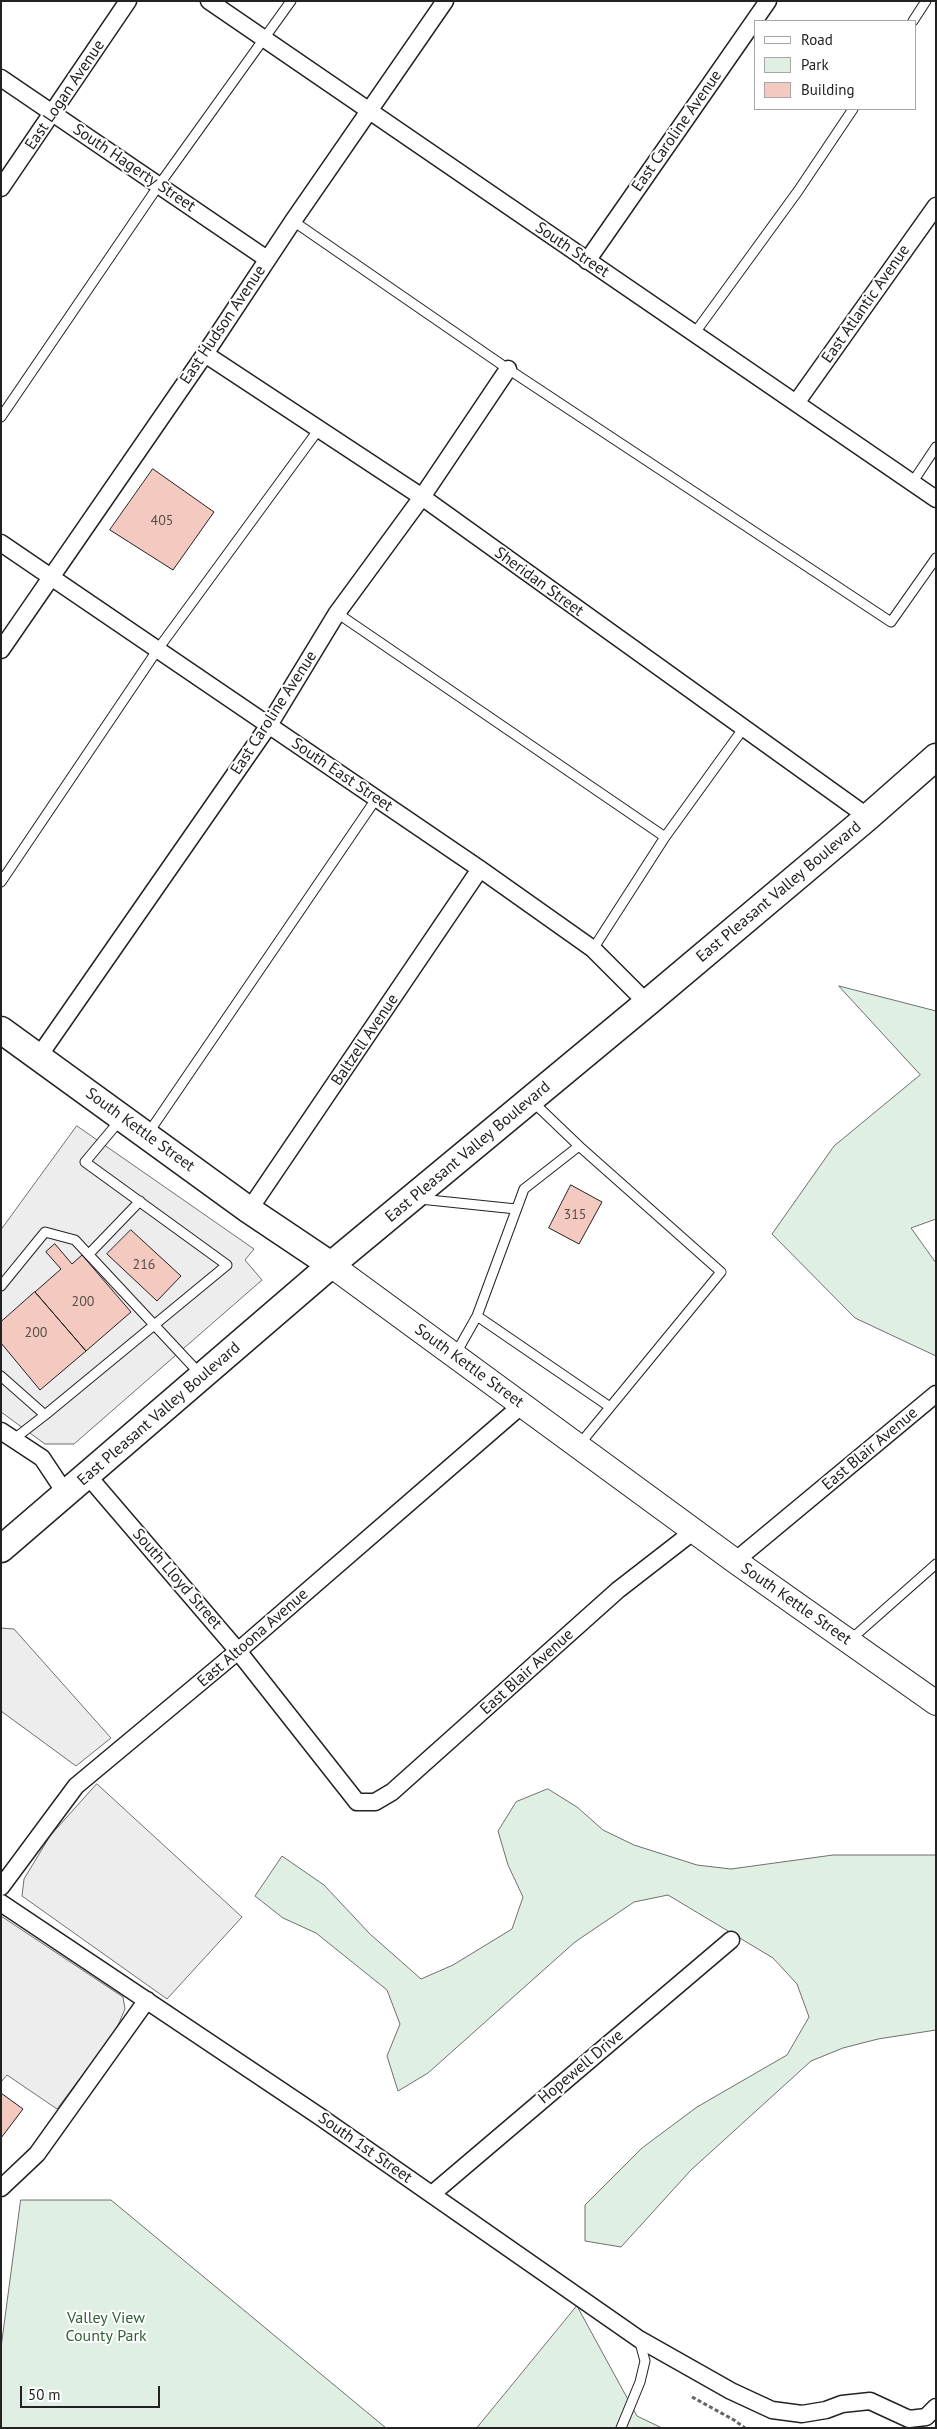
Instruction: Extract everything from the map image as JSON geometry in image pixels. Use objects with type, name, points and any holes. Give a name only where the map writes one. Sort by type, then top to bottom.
[{"type":"main road","name":"East Pleasant Valley Boulevard","points":[[1,1549],[331,1265],[647,1003],[868,817],[936,757]]},
{"type":"main road","name":"South Kettle Street","points":[[1,1030],[249,1210],[331,1265]]},
{"type":"street","name":"East Logan Avenue","points":[[1,188],[128,1]]},
{"type":"street","name":"South Street","points":[[209,1],[936,499]]},
{"type":"street","name":"East Hudson Avenue","points":[[1,650],[445,1]]},
{"type":"street","name":"East Caroline Avenue","points":[[755,20],[768,1]]},
{"type":"street","name":"East Caroline Avenue","points":[[587,261],[754,21]]},
{"type":"street","name":"South Hagerty Street","points":[[1,78],[267,259]]},
{"type":"street","name":"East Atlantic Avenue","points":[[796,403],[936,206]]},
{"type":"street","name":"Sheridan Street","points":[[205,354],[422,497],[742,729],[868,817]]},
{"type":"street","name":"East Caroline Avenue","points":[[39,1056],[268,725],[337,613],[422,497],[508,369]]},
{"type":"street","name":"South East Street","points":[[1,543],[480,869],[593,949],[647,1003]]},
{"type":"street","name":"Baltzell Avenue","points":[[249,1210],[480,869]]},
{"type":"street","name":"South Kettle Street","points":[[331,1265],[735,1561],[936,1703]]},
{"type":"street","name":"East Blair Avenue","points":[[735,1561],[934,1400]]},
{"type":"street","name":"East Altoona Avenue","points":[[1,1887],[76,1786],[238,1651],[522,1405]]},
{"type":"street","points":[[8,1435],[42,1458],[66,1494]]},
{"type":"street","name":"South Lloyd Street","points":[[88,1476],[238,1651],[357,1802]]},
{"type":"street","name":"East Blair Avenue","points":[[357,1802],[375,1802],[392,1792],[618,1590],[694,1531]]},
{"type":"street","name":"South 1st Street","points":[[1,1903],[432,2194],[639,2339],[731,2391],[772,2410],[802,2414],[826,2410],[842,2404],[870,2401],[909,2418],[926,2417],[936,2407]]},
{"type":"street","name":"Hopewell Drive","points":[[432,2194],[731,1940]]},
{"type":"street","points":[[1,2188],[37,2154],[147,2000]]},
{"type":"lane","points":[[1,417],[159,185],[265,40],[291,1]]},
{"type":"lane","points":[[913,20],[926,1]]},
{"type":"lane","points":[[694,334],[798,191],[852,110]]},
{"type":"lane","points":[[293,221],[508,369],[891,622],[936,558]]},
{"type":"lane","points":[[1,882],[158,649],[319,429]]},
{"type":"lane","points":[[912,483],[936,447]]},
{"type":"lane","points":[[337,613],[665,837]]},
{"type":"lane","points":[[593,949],[665,837],[742,729]]},
{"type":"lane","points":[[147,1135],[376,799]]},
{"type":"lane","points":[[530,1100],[721,1272],[578,1446]]},
{"type":"lane","points":[[8,1435],[45,1415],[227,1265],[85,1162],[122,1117]]},
{"type":"lane","points":[[454,1356],[477,1316],[524,1189],[579,1146]]},
{"type":"lane","points":[[412,1198],[516,1209]]},
{"type":"lane","points":[[89,1254],[140,1201]]},
{"type":"lane","points":[[1,1286],[45,1232],[75,1240],[156,1324],[202,1376]]},
{"type":"lane","points":[[477,1316],[610,1407]]},
{"type":"lane","points":[[1,1376],[45,1415]]},
{"type":"lane","points":[[849,1642],[936,1564]]},
{"type":"lane","points":[[622,2428],[640,2382],[645,2361],[639,2339]]},
{"type":"path","points":[[692,2397],[745,2428]]},
{"type":"green space","points":[[839,986],[936,1011],[936,1219],[911,1228],[936,1263],[936,1356],[855,1318],[772,1234],[834,1146],[920,1075]]},
{"type":"green space","points":[[548,1789],[577,1807],[603,1830],[634,1845],[697,1865],[731,1869],[833,1855],[936,1855],[936,2030],[878,2039],[843,2048],[811,2061],[691,2170],[621,2247],[585,2241],[585,2205],[642,2148],[697,2107],[787,2055],[809,2017],[797,1984],[773,1958],[668,1895],[634,1902],[575,1942],[428,2073],[398,2091],[387,2056],[400,2024],[387,1990],[316,1933],[283,1918],[255,1896],[282,1856],[324,1885],[370,1934],[421,1979],[453,1965],[512,1929],[523,1897],[508,1865],[498,1831],[516,1802]]},
{"type":"green space","name":"Valley View County Park","points":[[21,2200],[111,2200],[386,2428],[1,2428],[1,2348]]},
{"type":"green space","points":[[577,2306],[637,2416],[662,2428],[477,2428]]},
{"type":"shaded area","points":[[77,1126],[254,1249],[245,1260],[262,1280],[74,1444],[45,1444],[1,1412],[1,1230]]},
{"type":"shaded area","points":[[1,1628],[14,1629],[111,1738],[76,1766],[1,1711]]},
{"type":"shaded area","points":[[97,1784],[242,1917],[167,1999],[22,1896],[24,1879],[50,1836]]},
{"type":"shaded area","points":[[1,1916],[123,1997],[125,2009],[116,2030],[57,2109],[7,2075],[1,2082]]},
{"type":"building","points":[[153,469],[214,512],[173,570],[110,530]]},
{"type":"building","points":[[571,1185],[602,1202],[579,1244],[549,1228]]},
{"type":"building","points":[[131,1230],[181,1276],[157,1301],[107,1254]]},
{"type":"building","points":[[55,1244],[72,1264],[82,1255],[131,1312],[86,1351],[35,1292],[61,1269],[46,1252]]},
{"type":"building","points":[[35,1292],[86,1351],[40,1390],[1,1343],[1,1322]]},
{"type":"building","points":[[1,2093],[23,2109],[1,2138]]}]
